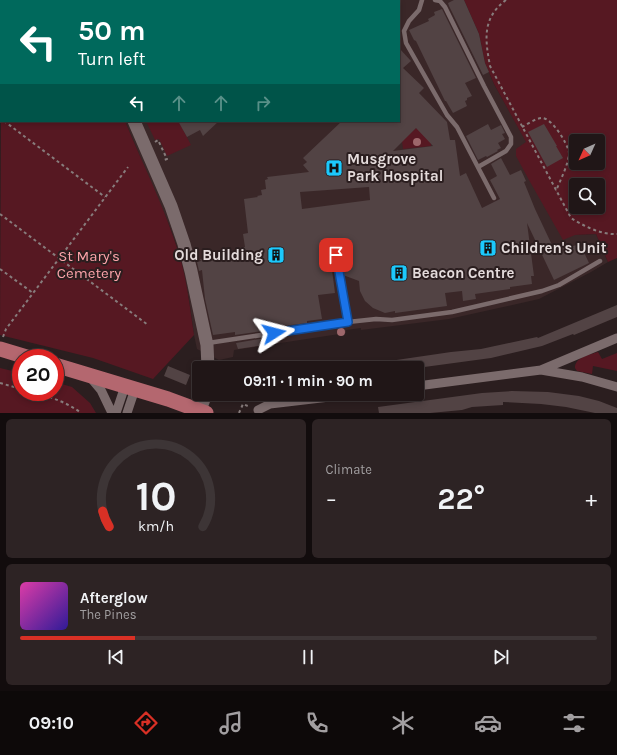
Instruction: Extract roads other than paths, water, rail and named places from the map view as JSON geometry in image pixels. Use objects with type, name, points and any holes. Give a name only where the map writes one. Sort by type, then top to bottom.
[{"type":"main road","points":[[0,349],[12,353]]},
{"type":"main road","points":[[64,368],[203,412]]},
{"type":"street","points":[[134,122],[171,206],[184,244],[206,344],[207,361]]},
{"type":"street","points":[[424,385],[541,370],[617,338]]},
{"type":"street","points":[[541,370],[582,377],[617,387]]},
{"type":"street","points":[[88,375],[101,390],[112,413]]},
{"type":"street","points":[[116,413],[130,388]]},
{"type":"street","points":[[127,413],[130,388]]},
{"type":"street","points":[[203,412],[205,401]]},
{"type":"street","points":[[258,410],[270,404],[296,401]]},
{"type":"lane","points":[[422,0],[418,10],[409,21],[404,32],[406,43],[448,115],[457,127],[494,198]]},
{"type":"lane","points":[[436,0],[440,1],[445,7],[511,137],[511,144],[506,151],[478,167]]},
{"type":"lane","points":[[336,255],[348,322]]},
{"type":"lane","points":[[206,344],[376,318],[392,320],[452,312],[535,293],[559,285],[600,261]]},
{"type":"place","name":"Musgrove Park Hospital","points":[[334,168]]},
{"type":"place","name":"Children's Unit","points":[[488,248]]},
{"type":"place","name":"Old Building","points":[[276,255]]},
{"type":"place","name":"Beacon Centre","points":[[399,273]]},
{"type":"park label","name":"St Mary's Cemetery","points":[[89,264]]}]
